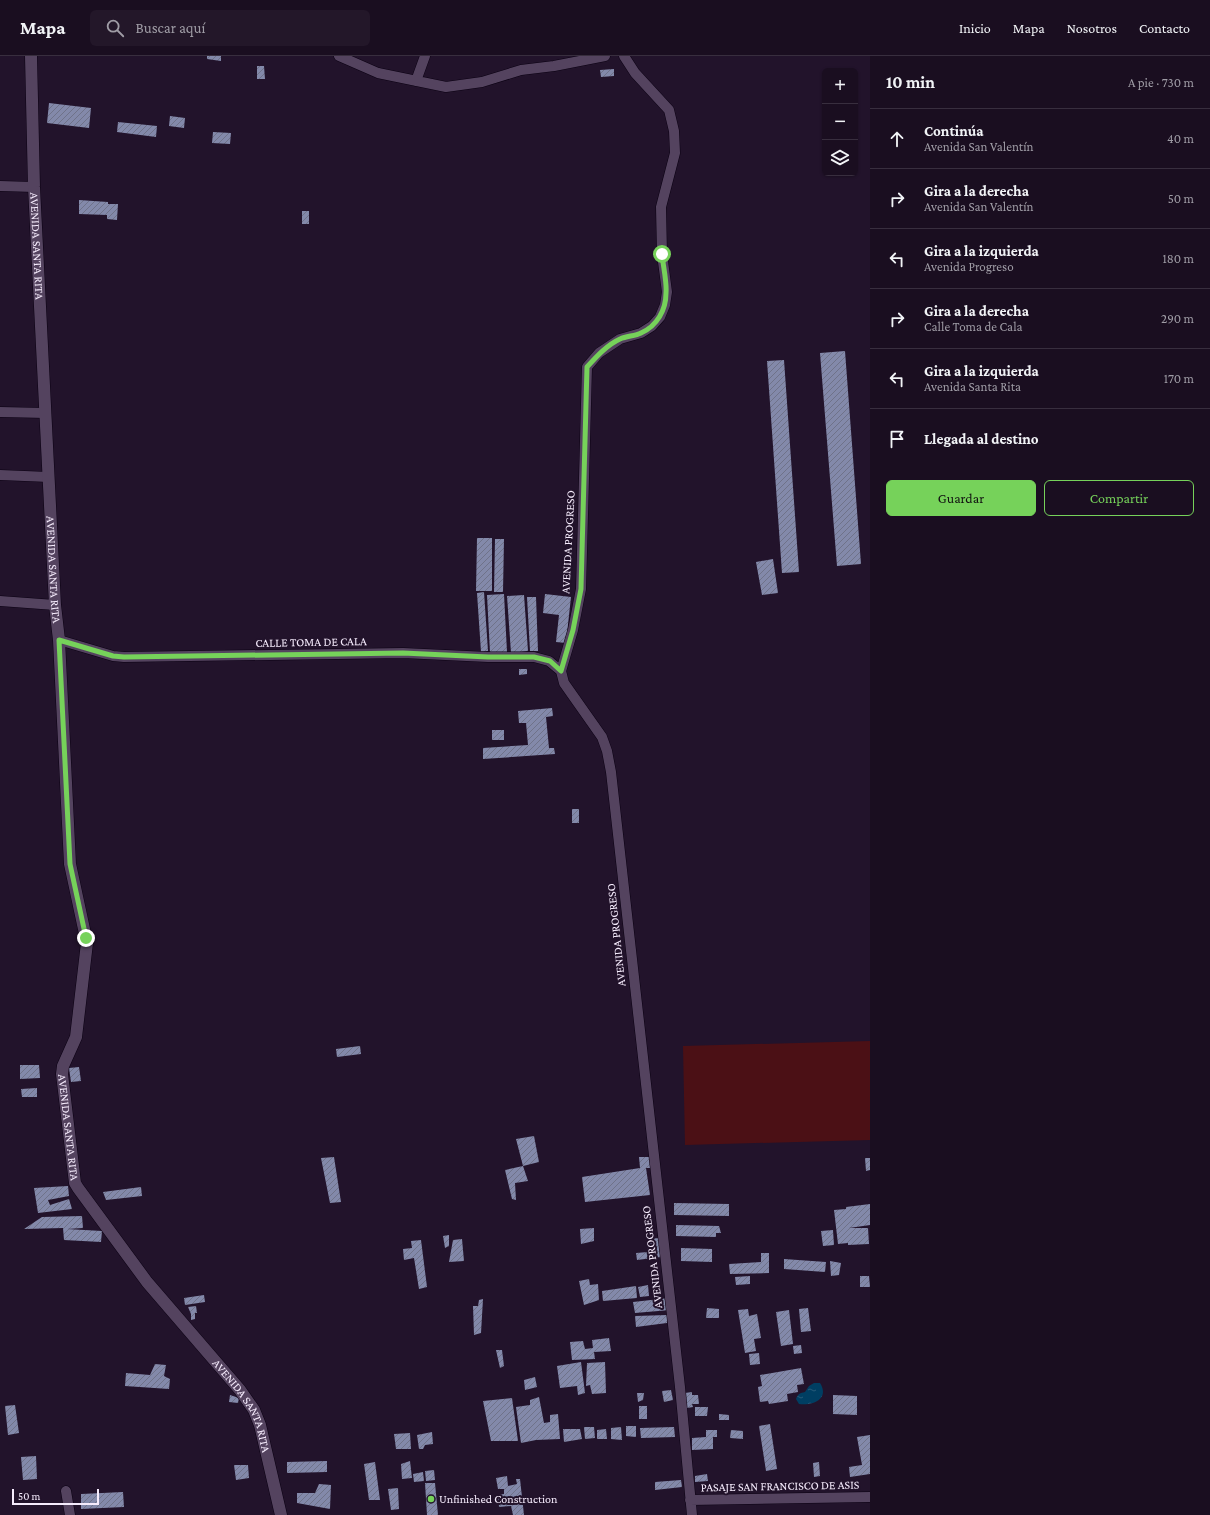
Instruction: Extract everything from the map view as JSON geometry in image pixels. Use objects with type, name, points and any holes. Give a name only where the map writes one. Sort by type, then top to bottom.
[{"type":"street","name":"AVENIDA SANTA RITA","points":[[31,56],[34,187],[55,605],[59,640],[70,864],[87,943],[76,1037],[63,1066],[62,1074],[75,1182],[147,1282],[240,1390],[254,1410],[260,1426],[281,1515]]},
{"type":"street","points":[[339,56],[378,73],[446,87],[467,85],[521,70],[554,66],[605,56]]},
{"type":"street","points":[[416,81],[425,56]]},
{"type":"street","name":"AVENIDA PROGRESO","points":[[624,56],[635,73],[669,110],[674,131],[675,154],[661,207],[662,254],[666,299],[660,317],[652,326],[641,333],[620,339],[599,353],[587,367],[581,589],[573,630],[561,671],[564,683],[602,737],[607,751],[611,772],[678,1372],[692,1515]]},
{"type":"street","points":[[0,186],[34,187]]},
{"type":"street","points":[[0,412],[46,413]]},
{"type":"street","points":[[0,475],[49,477]]},
{"type":"street","points":[[0,602],[55,605]]},
{"type":"street","name":"CALLE TOMA DE CALA","points":[[59,640],[113,656],[124,657],[403,653],[488,657],[534,657],[550,661],[561,671]]},
{"type":"street","points":[[66,1491],[70,1515]]},
{"type":"street","name":"PASAJE SAN FRANCISCO DE ASIS","points":[[690,1500],[870,1497]]},
{"type":"shaded area","points":[[870,1041],[870,1140],[685,1145],[683,1046]]},
{"type":"water","points":[[814,1383],[820,1383],[823,1389],[821,1397],[810,1404],[799,1404],[796,1399],[800,1393],[805,1392],[809,1386]]},
{"type":"building","points":[[207,56],[221,56],[221,61],[207,59]]},
{"type":"building","points":[[257,66],[264,66],[265,79],[257,79]]},
{"type":"building","points":[[614,69],[614,76],[601,77],[600,70]]},
{"type":"building","points":[[49,103],[91,108],[89,128],[47,123]]},
{"type":"building","points":[[170,116],[185,118],[184,128],[169,126]]},
{"type":"building","points":[[118,122],[157,126],[156,137],[117,132]]},
{"type":"building","points":[[213,132],[231,133],[230,144],[212,143]]},
{"type":"building","points":[[79,200],[118,204],[117,220],[107,219],[107,215],[79,214]]},
{"type":"building","points":[[302,211],[309,211],[309,224],[302,224]]},
{"type":"building","points":[[845,351],[861,564],[837,566],[820,353]]},
{"type":"building","points":[[784,360],[799,572],[782,573],[767,361]]},
{"type":"building","points":[[477,538],[492,538],[492,591],[476,591]]},
{"type":"building","points":[[495,539],[504,539],[503,592],[494,592]]},
{"type":"building","points":[[773,559],[778,593],[762,595],[756,562]]},
{"type":"building","points":[[484,592],[488,651],[481,652],[477,593]]},
{"type":"building","points":[[504,594],[507,652],[490,653],[487,595]]},
{"type":"building","points":[[545,594],[571,597],[566,643],[556,642],[559,615],[543,613]]},
{"type":"building","points":[[524,595],[528,651],[511,653],[507,596]]},
{"type":"building","points":[[527,597],[536,597],[538,651],[530,651]]},
{"type":"building","points":[[519,669],[527,669],[527,674],[519,675]]},
{"type":"building","points":[[552,708],[553,716],[546,717],[549,748],[554,748],[555,754],[483,759],[483,748],[528,745],[526,723],[519,723],[518,711]]},
{"type":"building","points":[[492,730],[504,730],[504,740],[492,740]]},
{"type":"building","points":[[572,809],[579,809],[579,823],[572,823]]},
{"type":"building","points":[[360,1046],[361,1054],[337,1057],[336,1049]]},
{"type":"building","points":[[20,1065],[39,1065],[40,1078],[20,1079]]},
{"type":"building","points":[[79,1067],[81,1081],[71,1082],[69,1068]]},
{"type":"building","points":[[37,1088],[37,1097],[22,1097],[21,1089]]},
{"type":"building","points":[[534,1136],[539,1162],[523,1166],[516,1139]]},
{"type":"building","points":[[334,1157],[341,1202],[330,1203],[321,1158]]},
{"type":"building","points":[[639,1157],[653,1157],[654,1168],[646,1168],[650,1195],[585,1202],[582,1177],[640,1168]]},
{"type":"building","points":[[865,1158],[870,1158],[870,1170],[866,1171]]},
{"type":"building","points":[[523,1166],[528,1181],[515,1183],[516,1200],[512,1199],[505,1170]]},
{"type":"building","points":[[68,1186],[69,1196],[48,1200],[50,1205],[69,1199],[72,1209],[38,1213],[34,1188]]},
{"type":"building","points":[[141,1187],[142,1196],[106,1200],[103,1192]]},
{"type":"building","points":[[674,1203],[729,1204],[729,1216],[674,1215]]},
{"type":"building","points":[[870,1204],[870,1225],[849,1228],[868,1228],[869,1244],[838,1244],[834,1210]]},
{"type":"building","points":[[82,1216],[83,1228],[67,1229],[102,1231],[101,1242],[64,1240],[63,1228],[24,1229],[42,1217]]},
{"type":"building","points":[[676,1225],[719,1226],[721,1233],[716,1233],[716,1237],[676,1236]]},
{"type":"building","points":[[594,1228],[594,1241],[581,1244],[580,1229]]},
{"type":"building","points":[[833,1230],[834,1245],[823,1246],[821,1231]]},
{"type":"building","points":[[449,1235],[449,1246],[445,1248],[443,1236]]},
{"type":"building","points":[[660,1238],[661,1257],[637,1260],[636,1253],[648,1252],[647,1239]]},
{"type":"building","points":[[462,1239],[464,1261],[449,1262],[453,1240]]},
{"type":"building","points":[[421,1240],[427,1287],[419,1289],[414,1258],[404,1260],[403,1249],[412,1248],[411,1241]]},
{"type":"building","points":[[681,1248],[712,1249],[712,1262],[681,1261]]},
{"type":"building","points":[[761,1253],[769,1253],[769,1273],[730,1274],[729,1264],[761,1262]]},
{"type":"building","points":[[784,1259],[826,1262],[825,1272],[784,1269]]},
{"type":"building","points":[[830,1261],[841,1263],[839,1275],[831,1276]]},
{"type":"building","points":[[750,1276],[750,1284],[736,1285],[735,1277]]},
{"type":"building","points":[[860,1276],[869,1276],[870,1287],[860,1287]]},
{"type":"building","points":[[589,1279],[590,1285],[598,1284],[599,1300],[584,1305],[579,1281]]},
{"type":"building","points":[[648,1285],[649,1296],[640,1297],[638,1287]]},
{"type":"building","points":[[636,1286],[637,1298],[603,1301],[602,1291]]},
{"type":"building","points":[[204,1295],[205,1302],[185,1305],[184,1298]]},
{"type":"building","points":[[669,1298],[670,1310],[635,1313],[633,1302]]},
{"type":"building","points":[[483,1299],[481,1333],[474,1335],[473,1306],[478,1306],[479,1300]]},
{"type":"building","points":[[196,1306],[197,1313],[195,1313],[195,1319],[191,1320],[191,1314],[188,1307]]},
{"type":"building","points":[[707,1308],[719,1309],[719,1318],[706,1318]]},
{"type":"building","points":[[808,1308],[811,1331],[801,1332],[799,1309]]},
{"type":"building","points":[[748,1309],[749,1316],[757,1314],[761,1338],[754,1339],[756,1351],[745,1353],[738,1310]]},
{"type":"building","points":[[789,1310],[793,1344],[781,1346],[776,1312]]},
{"type":"building","points":[[667,1315],[667,1323],[636,1327],[635,1316]]},
{"type":"building","points":[[609,1338],[611,1351],[594,1352],[595,1359],[572,1360],[570,1342],[583,1341],[585,1349],[593,1348],[592,1340]]},
{"type":"building","points":[[801,1345],[802,1353],[794,1354],[793,1346]]},
{"type":"building","points":[[496,1350],[502,1350],[504,1366],[500,1368]]},
{"type":"building","points":[[759,1353],[760,1364],[750,1365],[749,1354]]},
{"type":"building","points":[[581,1362],[585,1393],[578,1395],[577,1386],[560,1388],[557,1366]]},
{"type":"building","points":[[605,1362],[606,1393],[592,1394],[590,1385],[586,1386],[587,1363]]},
{"type":"building","points":[[155,1364],[166,1365],[164,1376],[170,1379],[169,1389],[125,1386],[126,1373],[150,1375]]},
{"type":"building","points":[[801,1368],[804,1384],[797,1385],[798,1392],[787,1394],[788,1401],[769,1404],[768,1401],[760,1402],[758,1387],[762,1386],[760,1375]]},
{"type":"building","points":[[535,1377],[537,1387],[525,1390],[524,1380]]},
{"type":"building","points":[[671,1390],[673,1400],[664,1402],[662,1391]]},
{"type":"building","points":[[692,1392],[692,1395],[698,1395],[699,1404],[692,1404],[693,1407],[687,1408],[685,1393]]},
{"type":"building","points":[[637,1393],[644,1393],[643,1400],[638,1402]]},
{"type":"building","points":[[230,1395],[239,1398],[238,1403],[229,1402]]},
{"type":"building","points":[[833,1395],[857,1396],[857,1415],[833,1414]]},
{"type":"building","points":[[539,1397],[544,1423],[550,1422],[550,1415],[558,1414],[560,1439],[536,1440],[521,1443],[516,1407],[530,1405],[530,1400]]},
{"type":"building","points":[[512,1398],[518,1441],[491,1441],[483,1401]]},
{"type":"building","points":[[15,1405],[19,1433],[8,1435],[5,1406]]},
{"type":"building","points":[[639,1406],[647,1406],[647,1419],[639,1419]]},
{"type":"building","points":[[695,1407],[708,1407],[707,1416],[695,1416]]},
{"type":"building","points":[[719,1414],[729,1415],[729,1420],[719,1420]]},
{"type":"building","points":[[770,1424],[777,1469],[766,1471],[759,1426]]},
{"type":"building","points":[[626,1426],[636,1426],[636,1437],[626,1436]]},
{"type":"building","points":[[584,1427],[594,1427],[595,1438],[585,1439]]},
{"type":"building","points":[[621,1427],[622,1440],[611,1439],[611,1428]]},
{"type":"building","points":[[674,1427],[675,1437],[641,1438],[640,1428]]},
{"type":"building","points":[[563,1429],[580,1429],[582,1439],[564,1442]]},
{"type":"building","points":[[606,1429],[607,1439],[597,1439],[597,1430]]},
{"type":"building","points":[[706,1430],[717,1430],[717,1437],[713,1437],[713,1449],[692,1450],[692,1438],[706,1437]]},
{"type":"building","points":[[731,1430],[743,1431],[743,1439],[730,1438]]},
{"type":"building","points":[[432,1432],[433,1444],[425,1445],[423,1449],[419,1449],[417,1435]]},
{"type":"building","points":[[410,1433],[411,1449],[396,1449],[394,1434]]},
{"type":"building","points":[[870,1435],[870,1474],[850,1477],[849,1467],[862,1465],[857,1437]]},
{"type":"building","points":[[36,1456],[37,1479],[23,1480],[21,1457]]},
{"type":"building","points":[[327,1461],[327,1472],[287,1473],[287,1462]]},
{"type":"building","points":[[410,1461],[412,1478],[402,1479],[401,1464]]},
{"type":"building","points":[[375,1462],[380,1500],[369,1500],[364,1464]]},
{"type":"building","points":[[819,1462],[820,1476],[814,1477],[813,1463]]},
{"type":"building","points":[[234,1465],[248,1465],[249,1478],[236,1480]]},
{"type":"building","points":[[434,1470],[435,1480],[426,1481],[425,1471]]},
{"type":"building","points":[[423,1472],[424,1481],[414,1482],[413,1474]]},
{"type":"building","points":[[707,1474],[708,1481],[695,1482],[695,1476]]},
{"type":"building","points":[[507,1476],[508,1486],[517,1484],[516,1479],[520,1479],[524,1515],[513,1515],[511,1506],[499,1507],[498,1495],[504,1494],[504,1489],[498,1489],[496,1478]]},
{"type":"building","points":[[681,1480],[682,1487],[655,1490],[655,1482]]},
{"type":"building","name":"Unfinished Construction","points":[[425,1483],[435,1483],[438,1515],[427,1515]]},
{"type":"building","points":[[319,1484],[331,1485],[330,1509],[297,1503],[297,1493],[315,1493]]},
{"type":"building","points":[[398,1488],[399,1509],[391,1510],[388,1489]]},
{"type":"building","points":[[123,1492],[124,1507],[81,1509],[81,1494]]},
{"type":"place","name":"Unfinished Construction","points":[[431,1499]]},
{"type":"route","points":[[86,938],[70,864],[59,640],[113,656],[124,657],[403,653],[448,656],[534,657],[550,661],[561,671],[573,630],[581,589],[587,367],[599,353],[620,339],[641,333],[652,326],[660,317],[665,305],[666,292],[662,254]]}]
